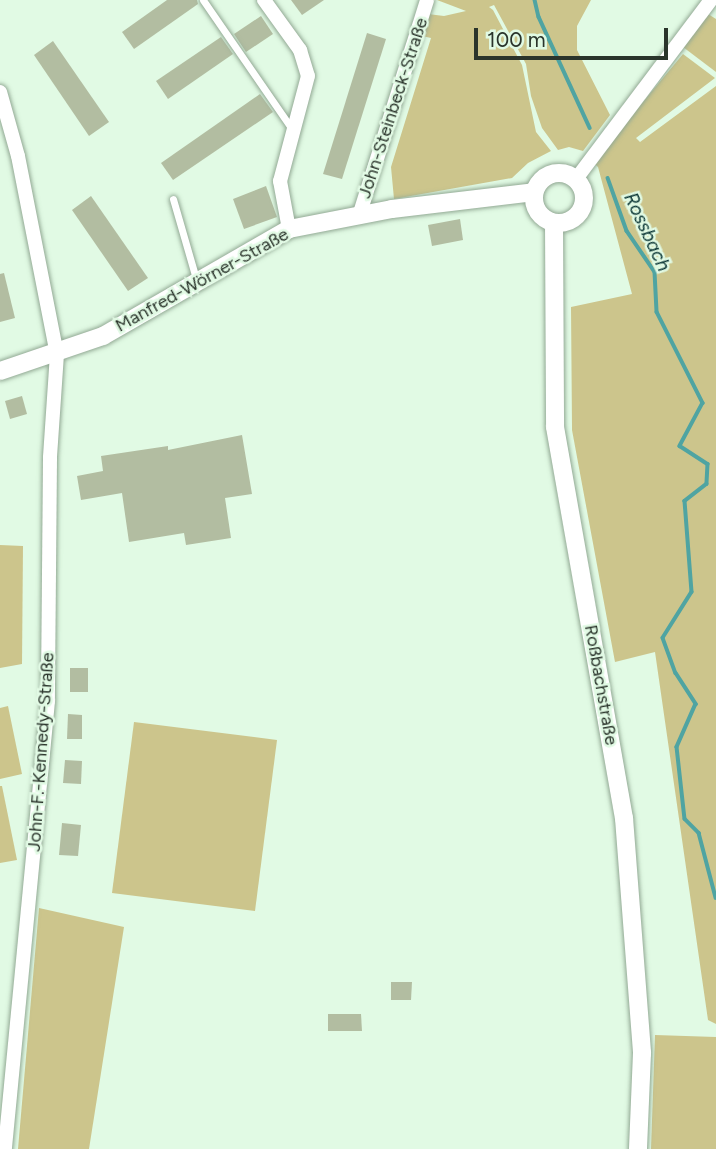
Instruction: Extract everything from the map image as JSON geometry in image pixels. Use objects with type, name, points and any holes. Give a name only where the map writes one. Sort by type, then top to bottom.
[{"type":"street","points":[[264,0],[306,64],[308,76],[280,181],[289,229]]},
{"type":"street","name":"John-Steinbeck-Straße","points":[[359,216],[427,0]]},
{"type":"street","points":[[576,178],[710,0]]},
{"type":"street","name":"John-F.-Kennedy-Straße","points":[[0,92],[5,135],[18,156],[57,354],[50,458],[48,701],[5,1149]]},
{"type":"street","points":[[551,173],[569,174],[576,178],[584,193],[582,209],[570,221],[554,223],[546,220],[536,208],[534,192],[537,184],[551,173]]},
{"type":"street","name":"Manfred-Wörner-Straße","points":[[0,372],[103,336],[289,229],[476,197],[534,192]]},
{"type":"street","name":"Roßbachstraße","points":[[554,223],[555,427],[624,818],[642,1052],[638,1149]]},
{"type":"lane","points":[[203,0],[294,131]]},
{"type":"lane","points":[[173,199],[198,283]]},
{"type":"shaded area","points":[[437,0],[591,0],[577,26],[577,50],[610,115],[583,151],[569,147],[558,150],[542,128],[531,96],[526,64],[494,5],[489,7],[522,65],[536,132],[551,151],[528,163],[512,178],[394,199],[391,167],[431,38],[422,36],[428,14],[444,16],[466,11]]},
{"type":"shaded area","points":[[708,14],[716,19],[716,72],[683,47]]},
{"type":"shaded area","points":[[683,54],[715,78],[636,138],[640,142],[716,86],[716,1024],[708,1020],[655,652],[615,662],[572,430],[571,307],[632,294],[598,167],[593,162]]},
{"type":"shaded area","points":[[0,545],[23,546],[22,664],[0,668]]},
{"type":"shaded area","points":[[8,706],[22,774],[0,779],[0,708]]},
{"type":"shaded area","points":[[134,722],[277,740],[255,911],[112,893]]},
{"type":"shaded area","points":[[0,786],[17,860],[0,863]]},
{"type":"shaded area","points":[[39,908],[124,927],[89,1149],[18,1149]]},
{"type":"shaded area","points":[[655,1035],[716,1037],[716,1149],[651,1149]]},
{"type":"building","points":[[167,0],[197,0],[198,4],[134,49],[122,32]]},
{"type":"building","points":[[291,0],[324,0],[302,15]]},
{"type":"building","points":[[261,16],[273,34],[246,52],[234,34]]},
{"type":"building","points":[[367,33],[386,39],[342,179],[323,174]]},
{"type":"building","points":[[221,37],[233,54],[168,99],[156,81]]},
{"type":"building","points":[[53,41],[109,122],[89,136],[34,55]]},
{"type":"building","points":[[260,94],[273,112],[173,180],[161,163]]},
{"type":"building","points":[[266,186],[277,217],[244,229],[233,199]]},
{"type":"building","points":[[91,196],[148,278],[128,291],[72,210]]},
{"type":"building","points":[[460,219],[463,240],[432,246],[428,225]]},
{"type":"building","points":[[4,273],[15,318],[0,322],[0,274]]},
{"type":"building","points":[[22,396],[27,414],[10,419],[5,401]]},
{"type":"building","points":[[242,435],[252,494],[225,498],[231,538],[186,545],[184,533],[129,542],[122,493],[81,500],[77,476],[103,471],[101,456],[168,446],[168,450]]},
{"type":"building","points":[[70,668],[88,668],[88,692],[70,692]]},
{"type":"building","points":[[68,714],[82,715],[82,739],[67,739]]},
{"type":"building","points":[[65,760],[82,761],[81,784],[63,783]]},
{"type":"building","points":[[62,823],[81,825],[78,856],[59,855]]},
{"type":"building","points":[[391,982],[412,982],[411,1000],[391,1000]]},
{"type":"building","points":[[328,1014],[361,1014],[362,1031],[328,1031]]},
{"type":"waterway","name":"Rossbach","points":[[535,0],[539,17],[590,128]]},
{"type":"waterway","name":"Rossbach","points":[[608,178],[627,231],[655,272],[657,312],[703,403],[680,446],[708,464],[707,484],[685,501],[692,592],[663,638],[676,673],[696,704],[677,747],[685,819],[699,833],[716,898]]}]
